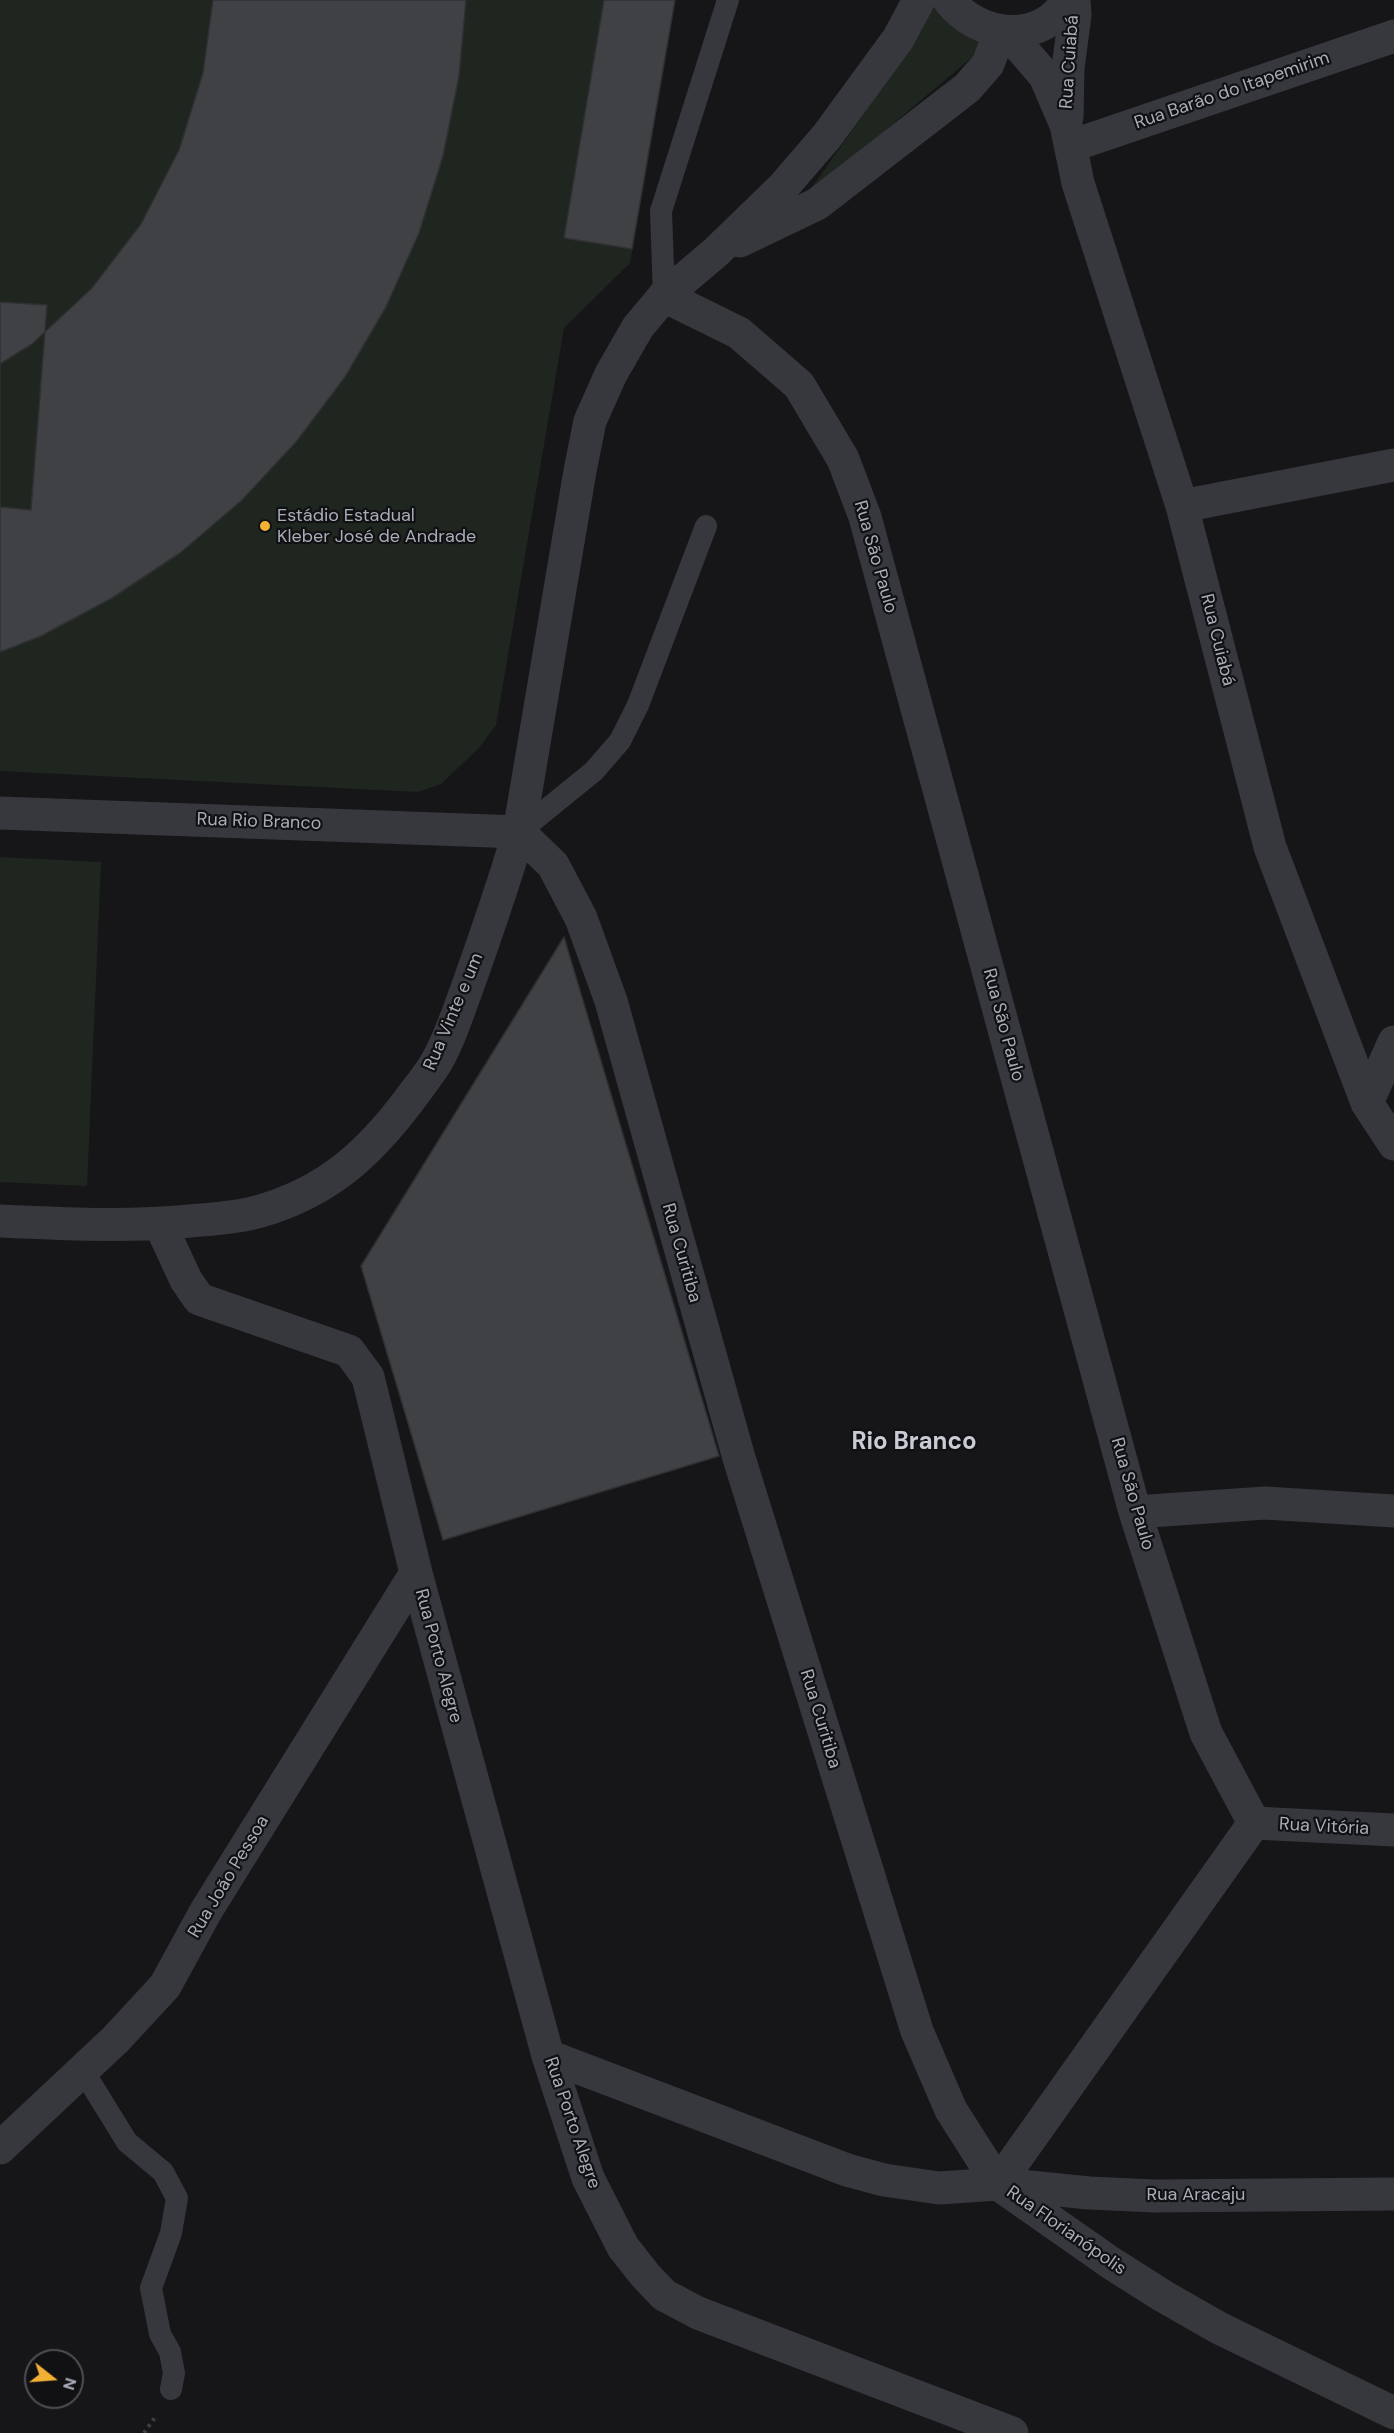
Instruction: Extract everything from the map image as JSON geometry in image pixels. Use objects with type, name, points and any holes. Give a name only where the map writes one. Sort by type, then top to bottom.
[{"type":"street","points":[[716,252],[783,187],[826,136],[898,39],[920,0]]},
{"type":"street","points":[[948,0],[958,12],[978,25],[1004,32],[1024,30],[1039,25],[1053,16],[1068,0]]},
{"type":"street","name":"Rua Cuiabá","points":[[1074,0],[1075,15],[1068,68],[1069,135],[1078,183],[1182,506],[1270,847],[1367,1103],[1394,1144]]},
{"type":"street","points":[[716,252],[817,204],[967,88],[988,64],[1004,32]]},
{"type":"street","name":"Rua Cuiabá","points":[[1004,32],[1045,76],[1069,135]]},
{"type":"street","name":"Rua Barão do Itapemirim","points":[[1069,135],[1394,36]]},
{"type":"street","name":"Rua Vinte e um","points":[[0,1221],[160,1224],[222,1219],[256,1212],[297,1199],[338,1175],[356,1161],[393,1121],[435,1065],[496,909],[519,832],[590,421],[611,374],[639,327],[664,296],[716,252]]},
{"type":"street","name":"Rua São Paulo","points":[[664,296],[739,333],[800,384],[843,459],[865,516],[1136,1512],[1206,1734],[1254,1823]]},
{"type":"street","points":[[1182,506],[1394,465]]},
{"type":"street","name":"Rua Rio Branco","points":[[0,813],[519,832]]},
{"type":"street","name":"Rua Curitiba","points":[[519,832],[552,865],[581,918],[611,1001],[739,1458],[917,2031],[951,2110],[998,2184]]},
{"type":"street","points":[[1367,1103],[1394,1042]]},
{"type":"street","name":"Rua Porto Alegre","points":[[160,1224],[186,1281],[199,1299],[349,1351],[368,1377],[416,1573],[548,2056],[588,2178],[623,2247],[664,2295],[698,2313],[1012,2433]]},
{"type":"street","points":[[1136,1512],[1265,1503],[1394,1511]]},
{"type":"street","name":"Rua João Pessoa","points":[[0,2148],[116,2039],[165,1986],[207,1911],[416,1573]]},
{"type":"street","points":[[998,2184],[1254,1823]]},
{"type":"street","name":"Rua Vitória","points":[[1254,1823],[1394,1830]]},
{"type":"street","name":"Rua Florianópolis","points":[[548,2056],[847,2170],[884,2180],[939,2188],[998,2184],[1111,2263],[1163,2296],[1219,2328],[1394,2413]]},
{"type":"street","name":"Rua Aracaju","points":[[998,2184],[1089,2193],[1155,2196],[1394,2194]]},
{"type":"lane","points":[[664,296],[661,211],[728,0]]},
{"type":"lane","points":[[519,832],[594,771],[620,741],[638,705],[706,526]]},
{"type":"lane","points":[[82,2069],[127,2142],[163,2172],[177,2198],[171,2234],[151,2288],[160,2334],[170,2352],[174,2373],[171,2390]]},
{"type":"shaded area","name":"Estádio Estadual Kleber José de Andrade","points":[[0,0],[675,0],[630,263],[564,328],[496,725],[479,748],[441,784],[418,792],[0,771]]},
{"type":"shaded area","points":[[938,1],[990,42],[803,200],[882,88]]},
{"type":"shaded area","points":[[0,857],[101,862],[87,1186],[0,1182]]},
{"type":"building","points":[[213,0],[466,0],[459,76],[443,156],[419,233],[386,307],[345,377],[296,442],[241,501],[180,553],[112,598],[41,636],[0,652],[0,364],[32,344],[92,288],[141,224],[179,150],[203,73]]},
{"type":"building","points":[[604,0],[675,0],[632,249],[564,238]]},
{"type":"building","points":[[0,302],[47,305],[31,510],[0,507]]},
{"type":"building","points":[[564,937],[719,1456],[443,1540],[361,1266]]},
{"type":"place","name":"Estádio Estadual Kleber José de Andrade","points":[[265,526]]},
{"type":"district","name":"Rio Branco","points":[[914,1443]]}]
